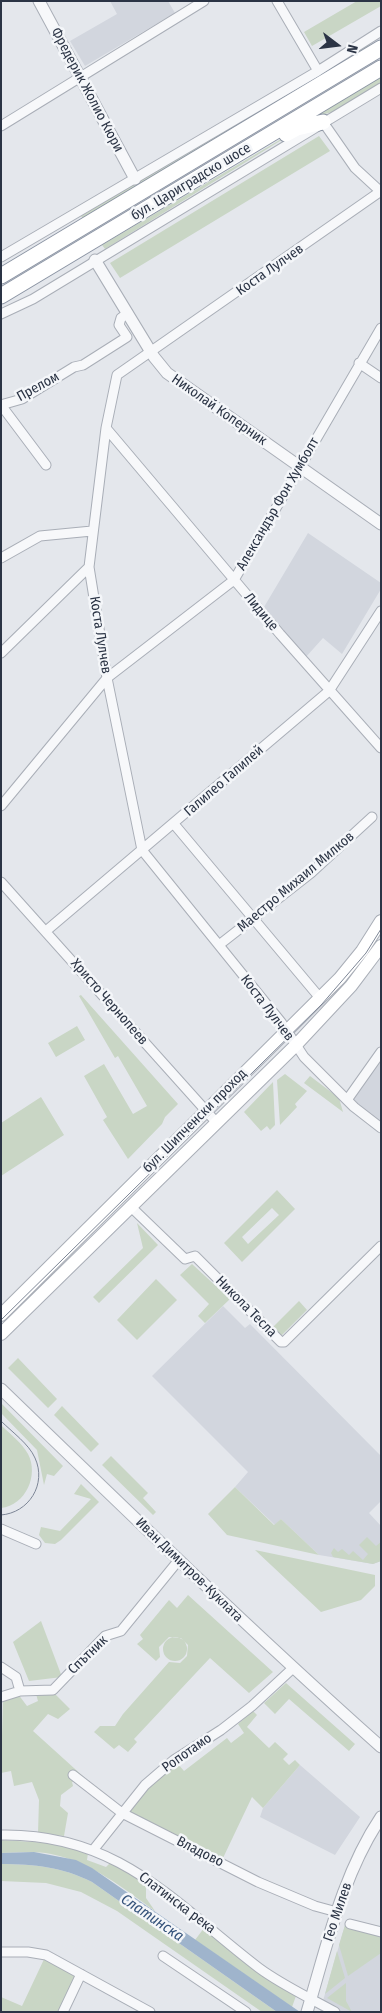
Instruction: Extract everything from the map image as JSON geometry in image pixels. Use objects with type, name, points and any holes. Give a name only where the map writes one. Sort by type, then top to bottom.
[{"type":"highway","name":"бул. Цариградско шосе","points":[[1,276],[381,48]]},
{"type":"highway","name":"бул. Цариградско шосе","points":[[1,296],[381,68]]},
{"type":"highway","points":[[230,158],[253,154],[297,128],[323,122]]},
{"type":"main road","name":"бул. Шипченски проход","points":[[1,1315],[320,998],[362,951],[381,921]]},
{"type":"main road","name":"бул. Шипченски проход","points":[[1,1334],[295,1046],[351,986],[381,946]]},
{"type":"street","name":"Фредерик Жолио Кюри","points":[[39,1],[135,179]]},
{"type":"street","points":[[1,126],[204,1]]},
{"type":"street","points":[[277,1],[318,70]]},
{"type":"street","points":[[1,256],[135,179],[381,31]]},
{"type":"street","name":"бул. Цариградско шосе","points":[[1,314],[33,299],[381,88]]},
{"type":"street","points":[[323,122],[355,168],[380,191]]},
{"type":"street","name":"Коста Лулчев","points":[[380,191],[224,302],[150,350],[117,375],[106,428],[89,567],[107,678],[142,850],[287,1032],[295,1046],[347,1100],[381,1128]]},
{"type":"street","name":"Николай Коперник","points":[[95,260],[150,350],[167,373],[381,524]]},
{"type":"street","name":"Прелом","points":[[46,466],[1,405],[22,399],[74,367],[83,365],[127,337],[119,325],[121,318],[128,313]]},
{"type":"street","name":"Александър Фон Хумболт","points":[[1,806],[107,678],[234,580],[381,328]]},
{"type":"street","points":[[359,363],[381,378]]},
{"type":"street","name":"Лидице","points":[[106,428],[329,691],[381,748]]},
{"type":"street","points":[[1,558],[40,536],[92,531]]},
{"type":"street","points":[[1,653],[89,567]]},
{"type":"street","name":"Галилео Галилей","points":[[46,931],[329,691],[381,612]]},
{"type":"street","name":"Маестро Михаил Милков","points":[[219,945],[311,873],[372,817]]},
{"type":"street","points":[[174,824],[252,920],[320,998]]},
{"type":"street","name":"Христо Чернопеев","points":[[1,882],[216,1122]]},
{"type":"street","points":[[347,1100],[381,1052]]},
{"type":"street","name":"Никола Тесла","points":[[130,1206],[185,1259],[195,1256],[281,1342],[284,1342],[381,1246]]},
{"type":"street","name":"Иван Димитров-Куклата","points":[[1,1389],[178,1561],[292,1668],[381,1747]]},
{"type":"street","points":[[1,1529],[36,1544]]},
{"type":"street","name":"Спътник","points":[[1,1697],[20,1692],[53,1690],[105,1636],[121,1631],[178,1561]]},
{"type":"street","points":[[1,1667],[16,1677],[20,1692]]},
{"type":"street","name":"Ропотамо","points":[[94,1849],[145,1785],[174,1760],[221,1730],[252,1706],[292,1668]]},
{"type":"street","name":"Владово","points":[[72,1775],[122,1813],[258,1882],[315,1906],[337,1912]]},
{"type":"street","name":"Гео Милев","points":[[309,2005],[337,1912],[359,1854],[381,1817]]},
{"type":"street","name":"Слатинска река","points":[[1,1835],[55,1840],[94,1849],[142,1875],[309,2005],[335,2012]]},
{"type":"street","points":[[350,1924],[381,1932]]},
{"type":"street","points":[[1,1952],[28,1952],[46,1955],[150,2012]]},
{"type":"street","points":[[163,1956],[246,2012]]},
{"type":"street","points":[[63,2012],[81,1974]]},
{"type":"street","points":[[131,2012],[134,2002]]},
{"type":"shaded area","points":[[110,1],[168,1],[175,13],[85,66],[70,41],[117,14]]},
{"type":"shaded area","points":[[308,533],[381,583],[381,589],[342,654],[323,638],[305,658],[264,607]]},
{"type":"shaded area","points":[[381,1052],[381,1128],[347,1100]]},
{"type":"shaded area","points":[[223,1306],[245,1328],[250,1324],[381,1456],[381,1501],[369,1513],[381,1526],[381,1561],[373,1564],[319,1555],[281,1519],[275,1525],[235,1487],[248,1472],[152,1376]]},
{"type":"shaded area","points":[[300,1765],[360,1817],[335,1855],[260,1817],[263,1808]]},
{"type":"shaded area","points":[[345,1925],[381,1935],[381,2012],[320,2011]]},
{"type":"green space","points":[[357,1],[381,1],[381,6],[312,46],[304,32]]},
{"type":"green space","points":[[368,43],[370,47],[83,219],[81,216]]},
{"type":"green space","points":[[381,77],[381,83],[332,112],[310,118]]},
{"type":"green space","points":[[293,132],[105,249],[102,245]]},
{"type":"green space","points":[[319,136],[330,151],[120,278],[110,263]]},
{"type":"green space","points":[[81,995],[178,1104],[165,1117],[162,1124],[128,1159],[103,1120],[107,1117],[84,1076],[104,1064],[133,1114],[147,1106],[118,1056],[115,1058],[79,996]]},
{"type":"green space","points":[[77,1026],[85,1040],[56,1057],[48,1043]]},
{"type":"green space","points":[[285,1074],[307,1091],[295,1104],[297,1107],[280,1125],[277,1080]]},
{"type":"green space","points":[[310,1076],[339,1098],[343,1112],[304,1083]]},
{"type":"green space","points":[[273,1082],[275,1125],[270,1130],[267,1126],[261,1131],[244,1112]]},
{"type":"green space","points":[[41,1097],[64,1135],[1,1176],[1,1123]]},
{"type":"green space","points":[[277,1190],[295,1209],[242,1262],[224,1243]],"holes":[[[272,1208],[279,1215],[248,1244],[242,1237]]]},
{"type":"green space","points":[[137,1223],[158,1245],[99,1303],[93,1297],[143,1248]]},
{"type":"green space","points":[[192,1264],[230,1299],[205,1323],[198,1316],[209,1304],[180,1275]]},
{"type":"green space","points":[[156,1279],[177,1300],[137,1340],[117,1320]]},
{"type":"green space","points":[[299,1301],[307,1310],[281,1336],[273,1327]]},
{"type":"green space","points":[[18,1358],[57,1399],[48,1408],[8,1368]]},
{"type":"green space","points":[[1,1403],[63,1466],[54,1476],[47,1474],[44,1485],[37,1450],[1,1413]]},
{"type":"green space","points":[[62,1406],[99,1444],[91,1452],[54,1415]]},
{"type":"green space","points":[[1,1425],[19,1442],[28,1454],[32,1471],[28,1488],[23,1495],[10,1506],[1,1508]]},
{"type":"green space","points":[[111,1456],[148,1493],[143,1498],[156,1512],[153,1515],[102,1465]]},
{"type":"green space","points":[[81,1484],[99,1502],[61,1540],[55,1544],[45,1543],[39,1535],[41,1527],[60,1531],[91,1499],[74,1494]]},
{"type":"green space","points":[[235,1487],[274,1525],[281,1519],[319,1555],[227,1535],[208,1514]]},
{"type":"green space","points":[[367,1537],[376,1546],[381,1542],[381,1561],[373,1564],[333,1557],[331,1553],[334,1548],[338,1552],[342,1549],[349,1555],[353,1551],[363,1560],[368,1554],[359,1545]]},
{"type":"green space","points":[[255,1550],[375,1575],[375,1586],[361,1600],[321,1612]]},
{"type":"green space","points":[[188,1595],[273,1672],[249,1693],[210,1658],[134,1739],[137,1742],[128,1752],[119,1745],[114,1749],[94,1732],[100,1726],[115,1726],[123,1714],[169,1662],[180,1663],[187,1656],[188,1645],[181,1638],[169,1637],[159,1647],[160,1657],[156,1661],[137,1644],[143,1639],[140,1635],[169,1600],[177,1608]]},
{"type":"green space","points":[[41,1621],[62,1677],[29,1681],[13,1642]]},
{"type":"green space","points":[[175,1637],[183,1641],[187,1649],[183,1657],[175,1661],[167,1657],[163,1649],[167,1641]]},
{"type":"green space","points":[[286,1683],[355,1744],[349,1751],[289,1699],[275,1714],[264,1703]]},
{"type":"green space","points":[[53,1692],[70,1709],[58,1719],[48,1714],[33,1731],[85,1778],[72,1782],[73,1786],[61,1795],[60,1806],[68,1813],[64,1836],[38,1833],[39,1800],[32,1782],[14,1786],[11,1771],[1,1773],[3,1699],[18,1694],[27,1706],[38,1701],[36,1694]]},
{"type":"green space","points":[[253,1711],[257,1715],[247,1727],[269,1748],[275,1742],[288,1754],[283,1759],[289,1765],[295,1760],[300,1765],[263,1808],[252,1797],[223,1858],[129,1812],[148,1788],[178,1764],[184,1771],[227,1738],[231,1743],[244,1733],[238,1724]]},
{"type":"green space","points":[[1,1840],[50,1843],[88,1853],[87,1860],[106,1867],[111,1862],[140,1879],[146,1886],[146,1898],[155,1911],[106,1877],[80,1863],[45,1853],[1,1853]]},
{"type":"green space","points":[[1,1864],[48,1867],[92,1882],[277,2012],[262,2012],[117,1911],[81,1892],[46,1883],[1,1881]]},
{"type":"green space","points":[[345,1925],[381,1935],[381,1953],[348,1976],[339,1945]]},
{"type":"green space","points":[[204,1928],[271,1981],[296,1996],[292,2007],[195,1940]]},
{"type":"green space","points":[[337,1951],[345,1978],[325,1994]]},
{"type":"green space","points":[[46,1955],[81,1974],[63,2012],[1,2012],[1,1997],[22,2006]]},
{"type":"green space","points":[[346,1983],[346,2001],[352,2012],[327,1998]]},
{"type":"water","name":"Слатинска","points":[[34,1852],[76,1860],[92,1868],[300,2012],[277,2012],[92,1882],[48,1867],[1,1864],[1,1853]]},
{"type":"tram line","points":[[1,1320],[322,1004],[366,953],[381,929]]},
{"type":"tram line","points":[[1,1421],[25,1443],[32,1453],[38,1468],[39,1478],[33,1496],[27,1503],[20,1509],[1,1515]]}]
